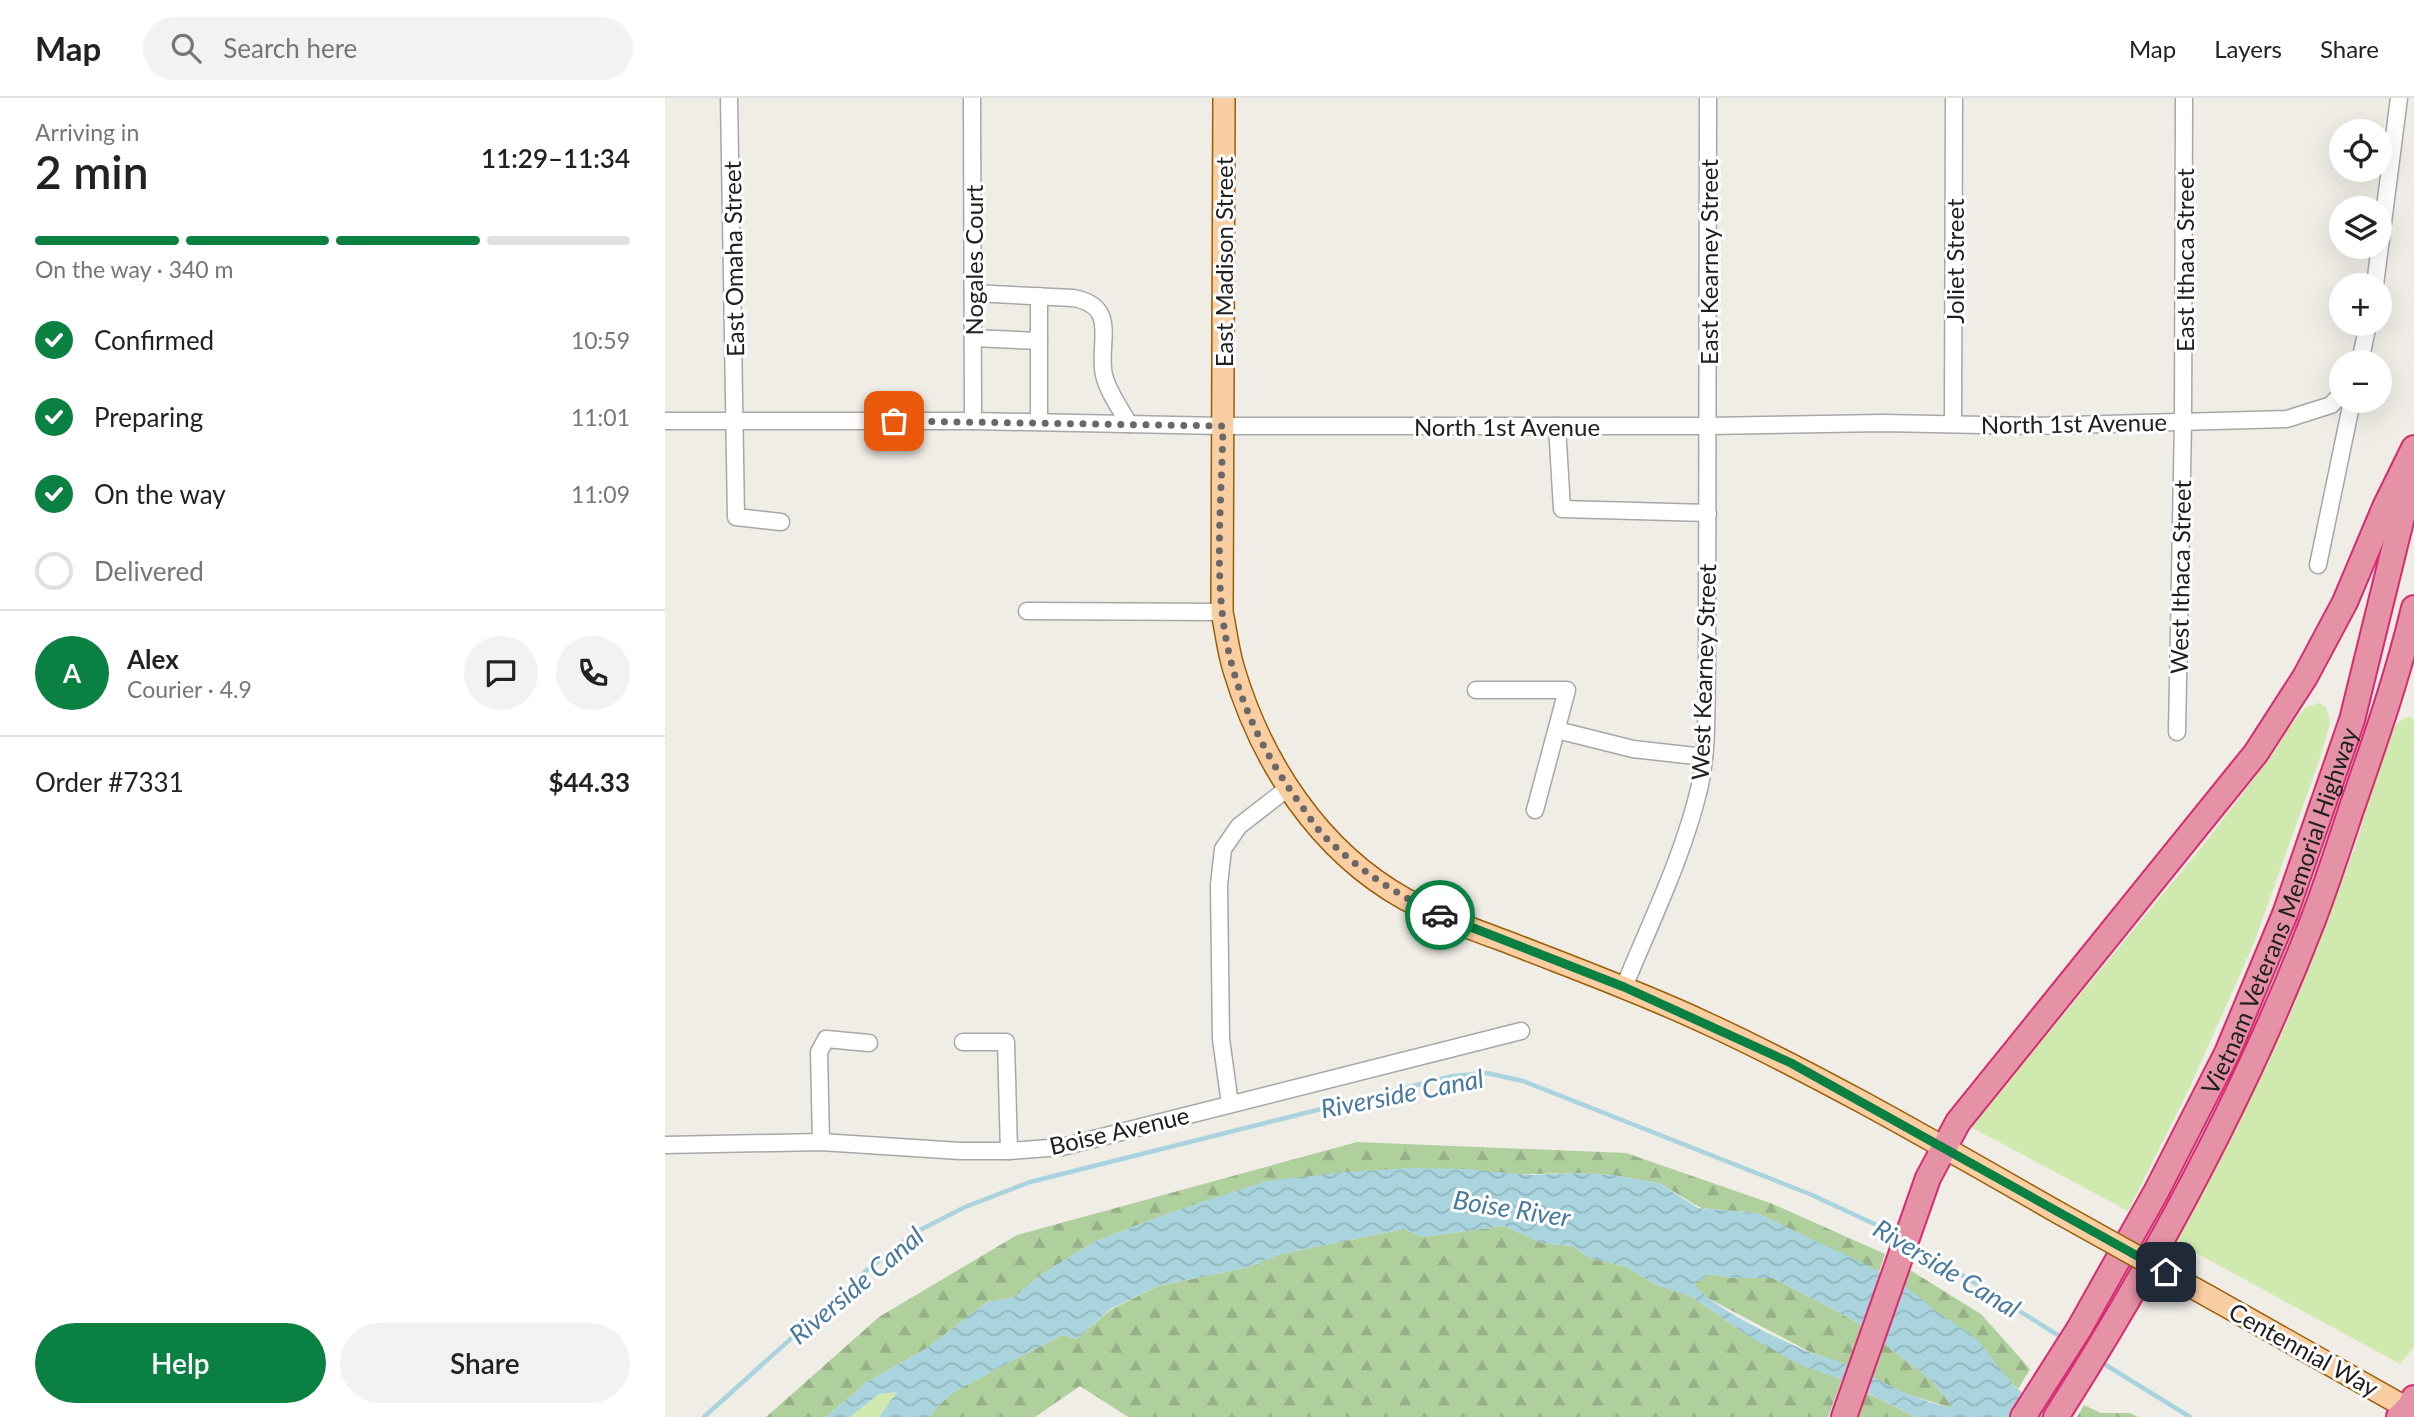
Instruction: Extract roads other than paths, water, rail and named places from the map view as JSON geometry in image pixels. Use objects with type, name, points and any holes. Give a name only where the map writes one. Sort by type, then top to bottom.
[{"type":"highway","points":[[1844,1417],[1922,1196],[1943,1147],[1958,1122],[2256,753],[2305,677],[2346,602],[2385,507],[2414,448]]},
{"type":"highway","name":"Vietnam Veterans Memorial Highway","points":[[2023,1417],[2078,1329],[2157,1192],[2227,1053],[2285,914],[2352,720],[2414,467]]},
{"type":"highway","points":[[2056,1417],[2103,1343],[2184,1199],[2260,1046],[2313,919],[2364,772],[2414,608]]},
{"type":"main road","name":"East Madison Street","points":[[1222,612],[1224,98]]},
{"type":"main road","name":"Centennial Way","points":[[1222,612],[1233,667],[1247,710],[1265,750],[1288,788],[1322,834],[1359,867],[1404,898],[1449,920],[1624,987],[1791,1063],[2410,1408]]},
{"type":"street","name":"East Omaha Street","points":[[729,98],[736,516],[781,522]]},
{"type":"street","name":"Nogales Court","points":[[972,98],[974,421]]},
{"type":"street","name":"East Kearney Street","points":[[1708,98],[1708,426]]},
{"type":"street","name":"Joliet Street","points":[[1954,98],[1954,424]]},
{"type":"street","name":"East Ithaca Street","points":[[2183,422],[2184,98]]},
{"type":"street","points":[[2377,273],[2399,98]]},
{"type":"street","points":[[973,293],[1083,300],[1093,305],[1104,323],[1102,354],[1106,383],[1129,424]]},
{"type":"street","points":[[1039,296],[1039,422]]},
{"type":"street","points":[[973,338],[1039,341]]},
{"type":"street","name":"North 1st Avenue","points":[[665,421],[974,421],[1223,426],[1708,426],[1883,423],[2033,426],[2287,419],[2329,406]]},
{"type":"street","points":[[2318,565],[2350,413]]},
{"type":"street","name":"West Ithaca Street","points":[[2177,732],[2183,422]]},
{"type":"street","points":[[1557,426],[1562,509],[1708,513]]},
{"type":"street","name":"West Kearney Street","points":[[1624,987],[1689,825],[1700,783],[1707,666],[1708,426]]},
{"type":"street","points":[[1027,611],[1222,612]]},
{"type":"street","points":[[1476,690],[1567,690],[1535,810]]},
{"type":"street","points":[[1557,730],[1633,749],[1703,757]]},
{"type":"street","points":[[1230,1104],[1221,1039],[1219,885],[1223,849],[1239,826],[1288,788]]},
{"type":"street","name":"Boise Avenue","points":[[665,1145],[821,1142],[960,1151],[1062,1147],[1521,1031]]},
{"type":"street","points":[[821,1142],[819,1052],[826,1039],[869,1043]]},
{"type":"street","points":[[963,1042],[1006,1042],[1009,1151]]},
{"type":"water","name":"Boise River","points":[[1412,1168],[1533,1175],[1613,1175],[1659,1183],[1698,1208],[1757,1213],[1867,1265],[1908,1288],[1937,1312],[1976,1338],[2014,1386],[2052,1417],[1916,1417],[1838,1378],[1798,1364],[1747,1335],[1692,1297],[1654,1284],[1627,1267],[1590,1258],[1572,1246],[1542,1243],[1504,1226],[1422,1237],[1404,1229],[1281,1254],[1249,1267],[1158,1286],[1110,1309],[1077,1339],[1062,1335],[953,1392],[935,1409],[931,1417],[879,1417],[897,1392],[879,1394],[850,1417],[826,1417],[867,1382],[927,1348],[987,1302],[1015,1297],[1039,1276],[1094,1242],[1166,1214],[1267,1181]],"holes":[[[1710,1274],[1732,1278],[1773,1278],[1855,1321],[1931,1380],[1954,1408],[1914,1396],[1845,1364],[1781,1339],[1731,1313],[1703,1294],[1694,1284]]]},
{"type":"waterway","name":"Riverside Canal","points":[[704,1417],[867,1270],[916,1232],[965,1207],[1030,1182],[1453,1076],[1487,1073],[1523,1081],[1812,1195],[1898,1235]]},
{"type":"waterway","name":"Riverside Canal","points":[[1914,1245],[2064,1339]]},
{"type":"waterway","name":"Riverside Canal","points":[[2101,1362],[2190,1417]]}]
